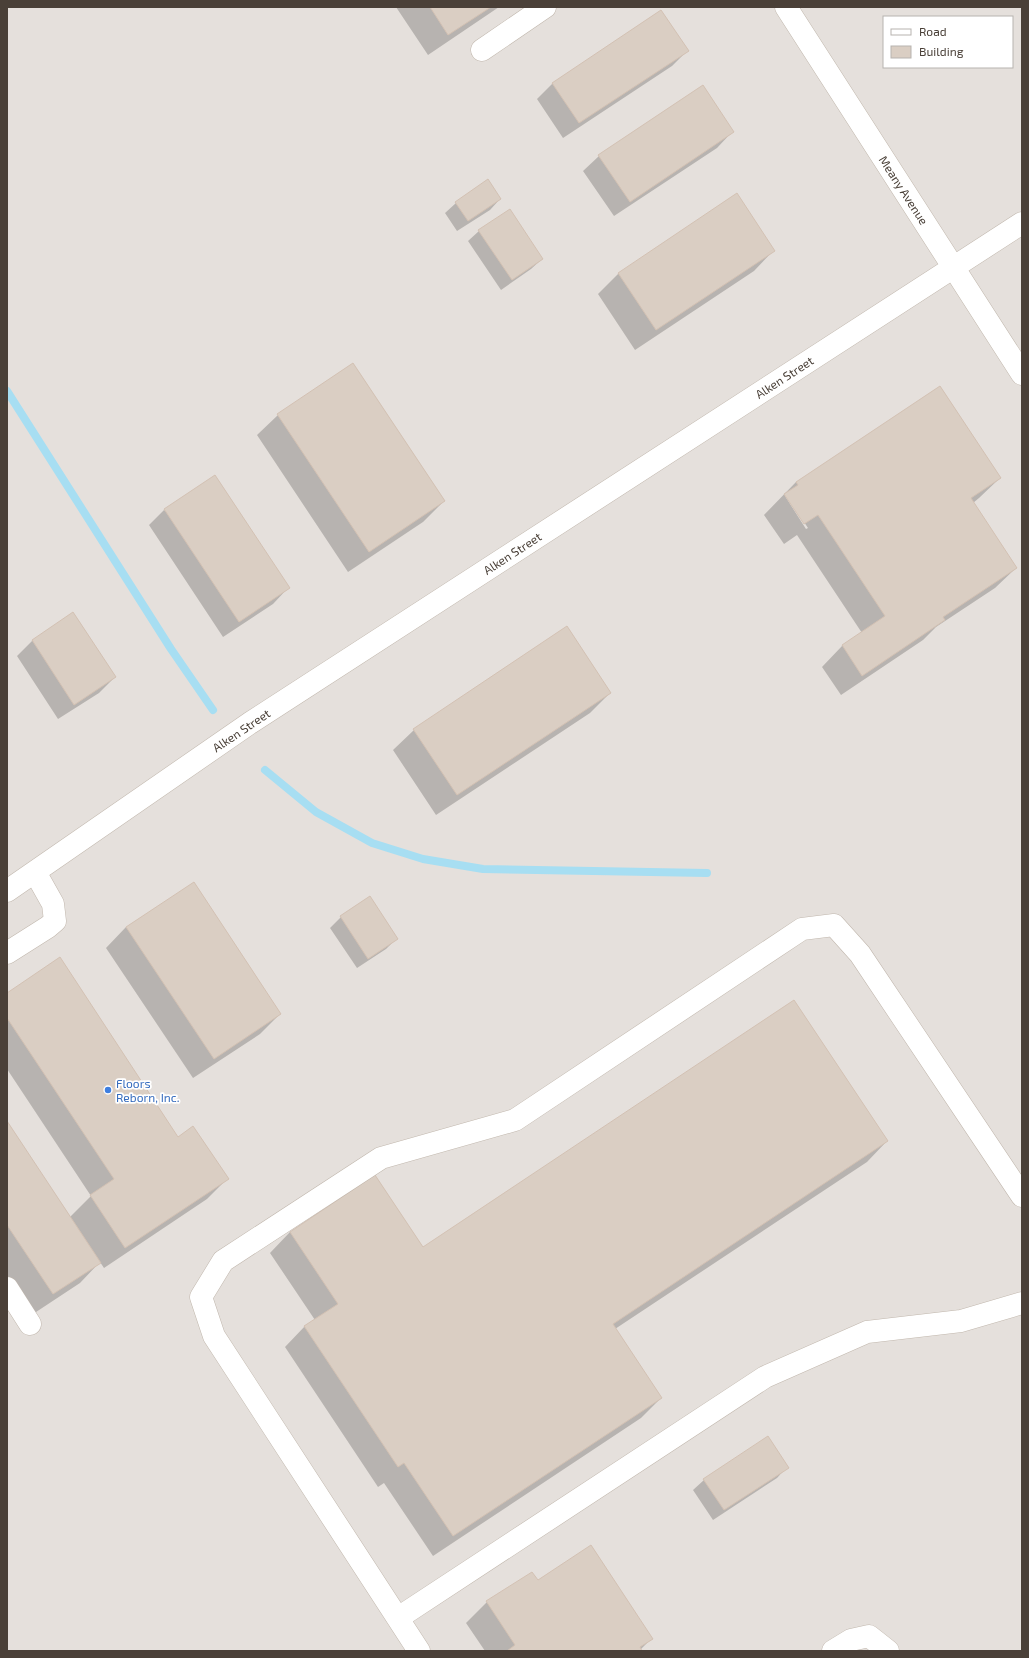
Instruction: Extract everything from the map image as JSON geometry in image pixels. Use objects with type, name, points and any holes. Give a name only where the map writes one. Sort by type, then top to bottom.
[{"type":"street","points":[[482,50],[545,7]]},
{"type":"street","name":"Meany Avenue","points":[[786,7],[1022,374]]},
{"type":"street","name":"Alken Street","points":[[7,891],[250,723],[1022,223]]},
{"type":"street","points":[[7,953],[55,921],[53,904],[34,872]]},
{"type":"street","points":[[419,1651],[214,1336],[201,1297],[223,1261],[381,1158],[515,1120],[802,929],[834,925],[860,954],[1022,1196]]},
{"type":"street","points":[[7,1288],[30,1324]]},
{"type":"street","points":[[398,1618],[765,1377],[867,1332],[961,1321],[1022,1303]]},
{"type":"street","points":[[833,1651],[850,1640],[869,1636],[888,1651]]},
{"type":"shaded area","points":[[7,7],[1022,7],[1022,1651],[7,1651]]},
{"type":"building","points":[[430,7],[491,7],[448,35]]},
{"type":"building","points":[[661,10],[689,51],[579,123],[552,83]]},
{"type":"building","points":[[703,85],[734,132],[630,202],[598,155]]},
{"type":"building","points":[[488,179],[501,199],[468,221],[455,202]]},
{"type":"building","points":[[737,193],[775,251],[656,330],[618,273]]},
{"type":"building","points":[[510,209],[543,259],[512,280],[478,230]]},
{"type":"building","points":[[353,363],[445,501],[369,552],[277,414]]},
{"type":"building","points":[[940,386],[1001,478],[971,498],[1017,568],[943,617],[945,620],[862,676],[842,645],[885,616],[818,515],[804,524],[784,494],[798,485],[796,482]]},
{"type":"building","points":[[215,475],[290,588],[239,622],[164,509]]},
{"type":"building","points":[[73,612],[116,677],[74,705],[32,640]]},
{"type":"building","points":[[567,626],[611,693],[457,795],[413,729]]},
{"type":"building","points":[[194,882],[281,1014],[214,1059],[126,927]]},
{"type":"building","points":[[370,896],[398,939],[368,959],[340,916]]},
{"type":"building","points":[[60,957],[178,1137],[193,1126],[229,1179],[125,1248],[90,1195],[114,1179],[7,1018],[7,993]]},
{"type":"building","points":[[794,1000],[888,1141],[613,1324],[662,1398],[453,1536],[404,1463],[398,1467],[304,1326],[338,1304],[290,1232],[375,1175],[423,1247]]},
{"type":"building","points":[[7,1121],[101,1263],[53,1294],[7,1225]]},
{"type":"building","points":[[768,1436],[789,1468],[724,1510],[703,1479]]},
{"type":"building","points":[[591,1545],[653,1639],[640,1647],[642,1651],[507,1651],[515,1645],[486,1601],[532,1572],[538,1580]]},
{"type":"waterway","points":[[7,391],[171,649],[213,710]]},
{"type":"waterway","points":[[265,770],[316,812],[372,843],[423,859],[483,869],[707,873]]},
{"type":"place","name":"Floors Reborn, Inc.","points":[[108,1090]]}]
